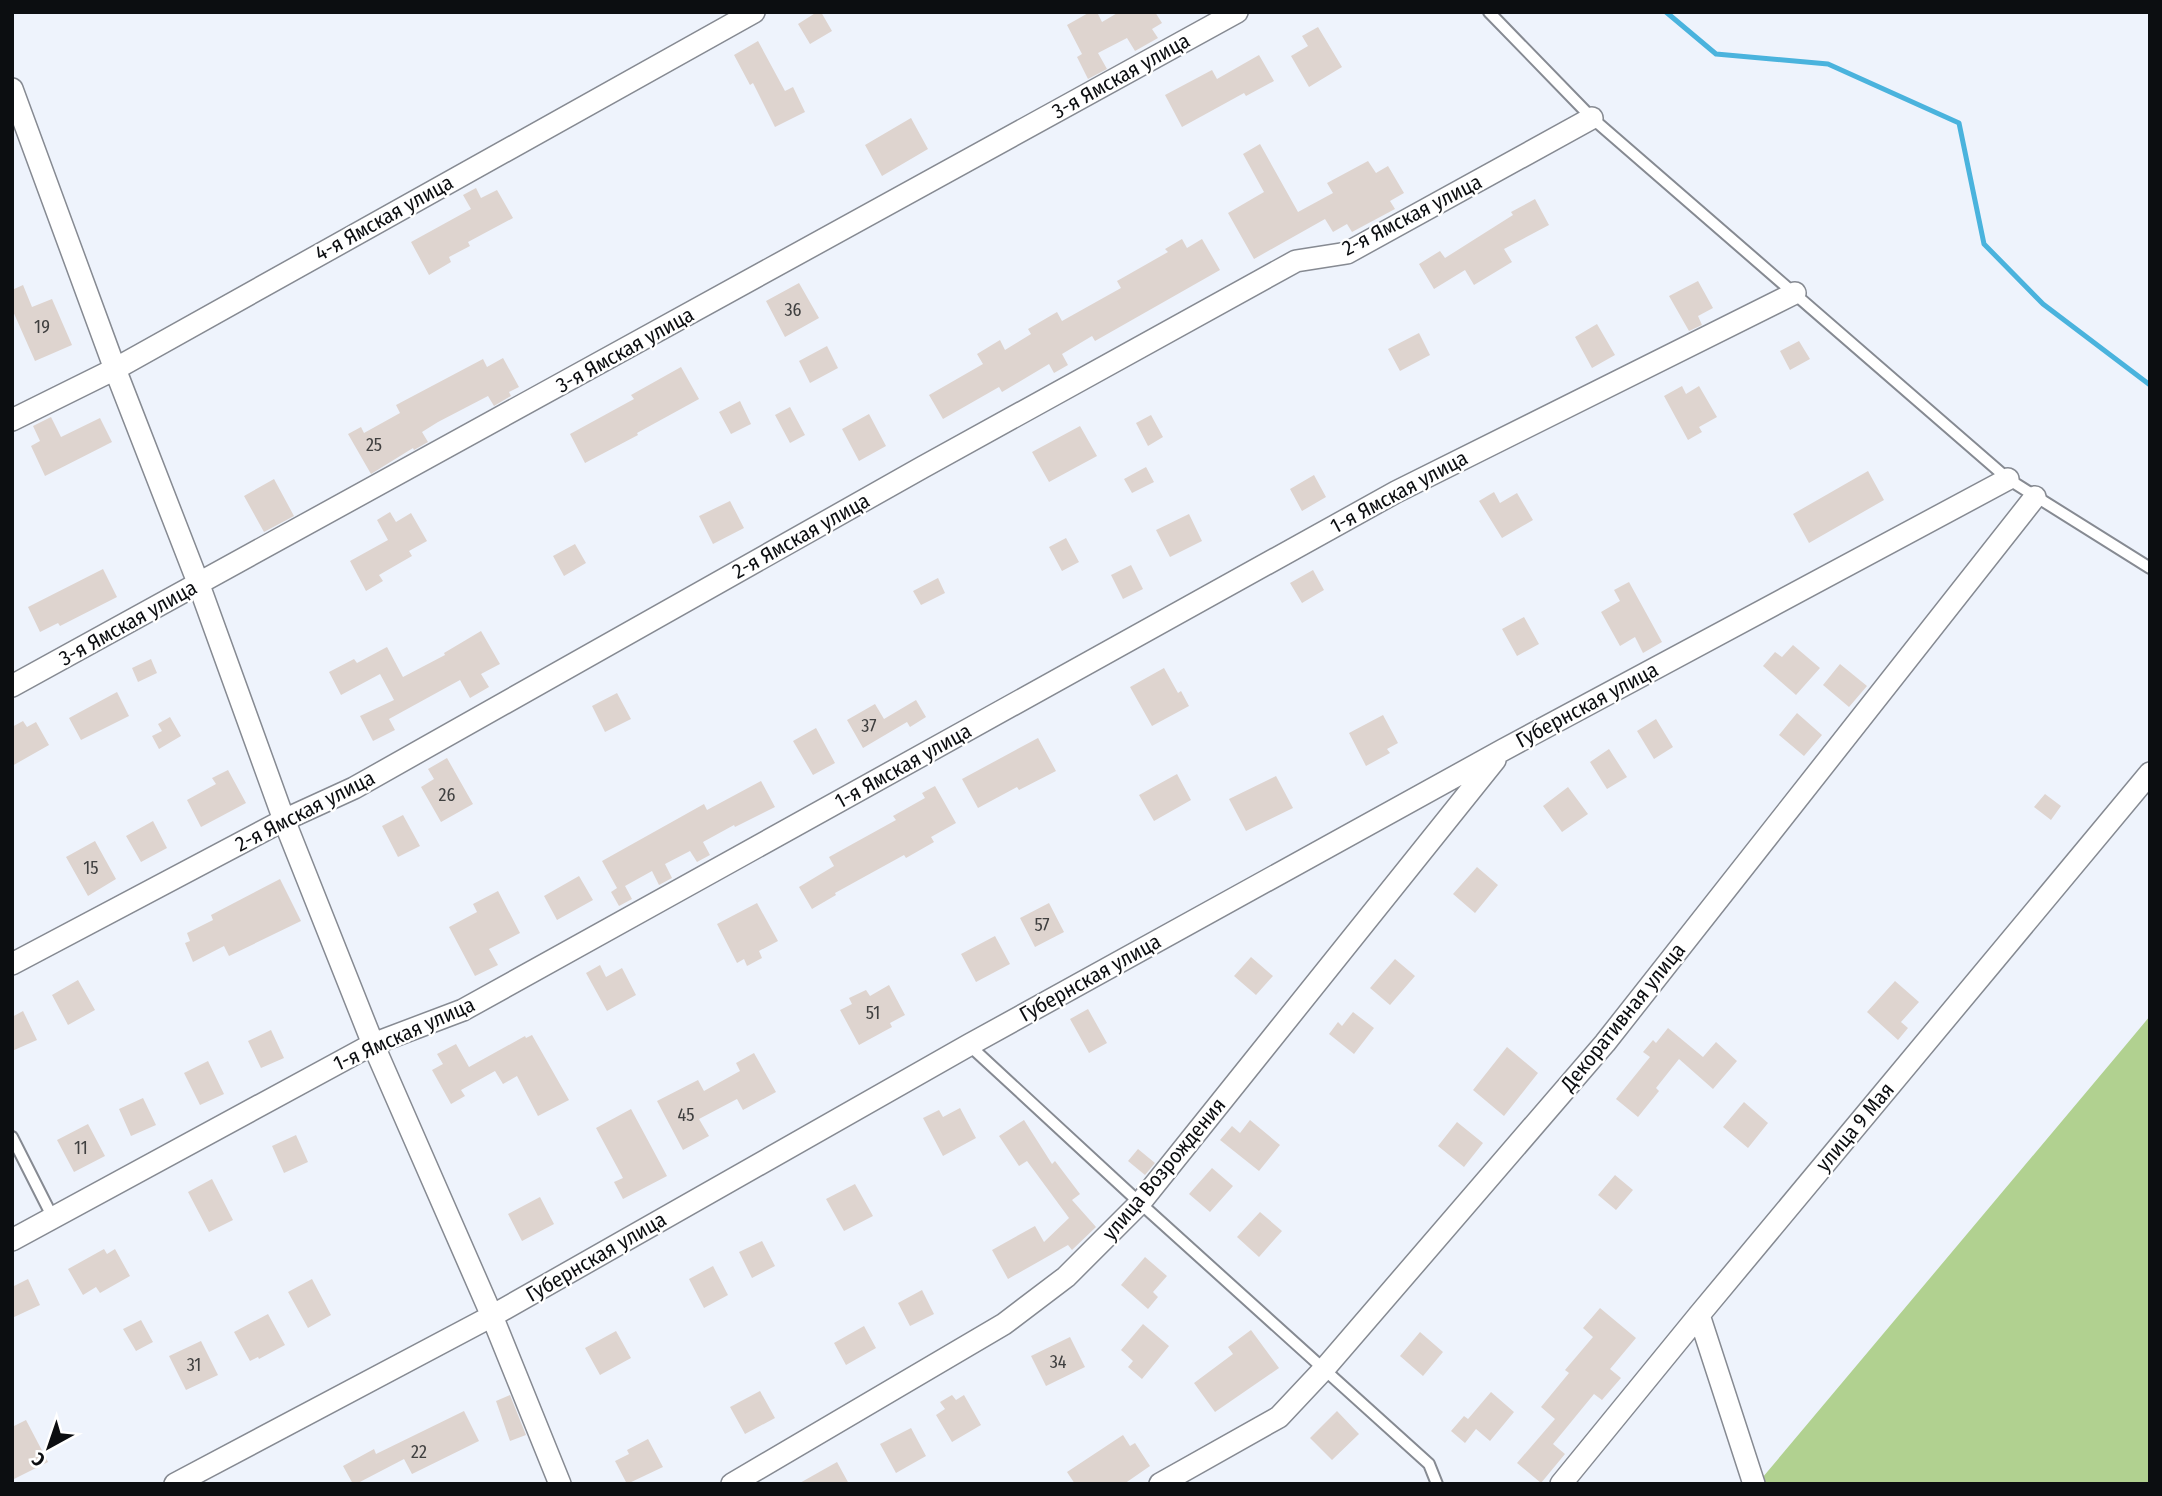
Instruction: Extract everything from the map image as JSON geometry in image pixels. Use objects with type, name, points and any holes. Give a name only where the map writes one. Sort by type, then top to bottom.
[{"type":"street","name":"4-я Ямская улица","points":[[12,420],[115,369],[754,12]]},
{"type":"street","name":"3-я Ямская улица","points":[[12,686],[1237,12]]},
{"type":"street","points":[[12,89],[19,131],[199,585],[284,820],[373,1044],[492,1317],[560,1484]]},
{"type":"street","name":"2-я Ямская улица","points":[[12,964],[284,820],[366,781],[923,467],[1296,261],[1347,253],[1592,118]]},
{"type":"street","name":"1-я Ямская улица","points":[[12,1240],[373,1044],[463,1010],[1396,492],[1795,293]]},
{"type":"street","name":"Губернская улица","points":[[175,1484],[492,1317],[969,1045],[1503,750],[2008,479]]},
{"type":"street","name":"Декоративная улица","points":[[1160,1484],[1279,1417],[1325,1368],[1605,1043],[2035,497]]},
{"type":"street","name":"улица Возрождения","points":[[732,1484],[1004,1324],[1066,1277],[1140,1203],[1503,750]]},
{"type":"street","name":"улица 9 Мая","points":[[1561,1484],[2150,773]]},
{"type":"street","points":[[1699,1315],[1754,1484]]},
{"type":"lane","points":[[1489,12],[1592,118],[2008,479],[2150,568]]},
{"type":"lane","points":[[969,1045],[1429,1464],[1437,1484]]},
{"type":"lane","points":[[12,1137],[53,1218]]},
{"type":"green space","points":[[2150,1016],[2150,1484],[1757,1484],[2125,1046]]},
{"type":"building","points":[[821,12],[832,31],[810,44],[798,24]]},
{"type":"building","points":[[1090,12],[1097,12],[1102,22],[1119,12],[1155,12],[1162,23],[1152,29],[1158,38],[1135,51],[1127,38],[1098,53],[1107,69],[1088,79],[1077,57],[1082,54],[1067,25]]},
{"type":"building","points":[[1318,27],[1342,67],[1309,87],[1291,56],[1308,46],[1302,36]]},
{"type":"building","points":[[758,41],[785,91],[793,87],[805,112],[775,127],[753,83],[750,85],[734,55]]},
{"type":"building","points":[[1259,55],[1274,81],[1246,96],[1244,93],[1182,127],[1165,95],[1212,70],[1217,79]]},
{"type":"building","points":[[911,118],[928,149],[882,176],[865,145]]},
{"type":"building","points":[[1260,144],[1298,212],[1333,193],[1327,183],[1368,161],[1376,173],[1388,166],[1404,193],[1390,201],[1395,209],[1352,232],[1347,224],[1333,232],[1325,219],[1254,259],[1228,213],[1264,192],[1243,154]]},
{"type":"building","points":[[476,188],[481,198],[497,190],[513,218],[468,242],[470,246],[449,257],[451,262],[429,275],[411,242],[471,209],[463,195]]},
{"type":"building","points":[[1535,199],[1549,225],[1504,249],[1512,262],[1474,285],[1465,270],[1434,289],[1419,264],[1440,251],[1445,258],[1513,215],[1511,212]]},
{"type":"building","points":[[1182,239],[1187,248],[1202,239],[1220,270],[1095,341],[1092,336],[1062,354],[1068,365],[1054,373],[1049,364],[1002,392],[999,387],[943,419],[929,395],[983,364],[977,354],[1000,340],[1005,350],[1031,334],[1028,329],[1057,312],[1062,321],[1121,288],[1117,281],[1168,252],[1165,249]]},
{"type":"building","points":[[1698,281],[1713,308],[1698,316],[1702,325],[1689,331],[1669,296]]},
{"type":"building","points":[[799,283],[819,318],[785,337],[766,301]]},
{"type":"building","points":[[23,285],[32,307],[52,299],[72,345],[35,361],[12,309],[12,290]]},
{"type":"building","points":[[1597,324],[1615,355],[1592,368],[1575,337]]},
{"type":"building","points":[[1419,333],[1430,355],[1400,371],[1388,349]]},
{"type":"building","points":[[1799,341],[1810,359],[1790,370],[1780,351]]},
{"type":"building","points":[[827,346],[838,368],[810,383],[799,361]]},
{"type":"building","points":[[503,358],[519,387],[509,392],[511,396],[494,406],[488,396],[438,422],[422,432],[428,442],[414,450],[413,448],[371,474],[348,434],[361,427],[364,433],[400,413],[396,405],[483,359],[487,367]]},
{"type":"building","points":[[681,367],[699,399],[585,463],[570,434],[634,399],[631,395]]},
{"type":"building","points":[[1682,386],[1686,394],[1699,386],[1717,417],[1699,427],[1702,432],[1688,440],[1664,396]]},
{"type":"building","points":[[740,401],[751,424],[731,434],[719,412]]},
{"type":"building","points":[[790,407],[805,435],[790,443],[775,415]]},
{"type":"building","points":[[869,414],[886,446],[859,461],[842,429]]},
{"type":"building","points":[[1151,415],[1163,437],[1148,446],[1136,423]]},
{"type":"building","points":[[51,417],[61,437],[100,418],[112,442],[45,476],[31,446],[40,441],[33,426]]},
{"type":"building","points":[[1080,426],[1097,456],[1049,482],[1032,452]]},
{"type":"building","points":[[1146,467],[1154,482],[1132,493],[1124,479]]},
{"type":"building","points":[[1868,471],[1884,500],[1809,543],[1793,514]]},
{"type":"building","points":[[1314,475],[1326,497],[1302,511],[1290,489]]},
{"type":"building","points":[[274,479],[294,516],[264,532],[244,496]]},
{"type":"building","points":[[1494,492],[1500,503],[1517,493],[1533,520],[1502,538],[1479,501]]},
{"type":"building","points":[[730,501],[744,528],[713,544],[699,516]]},
{"type":"building","points":[[390,512],[396,522],[411,513],[427,541],[409,551],[412,556],[379,575],[383,581],[366,591],[350,561],[388,540],[377,520]]},
{"type":"building","points":[[1189,514],[1202,541],[1170,557],[1156,530]]},
{"type":"building","points":[[1066,538],[1079,562],[1062,571],[1049,547]]},
{"type":"building","points":[[575,544],[586,563],[564,576],[553,556]]},
{"type":"building","points":[[1131,565],[1143,589],[1123,599],[1111,575]]},
{"type":"building","points":[[103,569],[117,597],[60,626],[58,623],[40,632],[28,607]]},
{"type":"building","points":[[1313,570],[1324,590],[1302,603],[1290,583]]},
{"type":"building","points":[[938,578],[945,593],[921,605],[913,591]]},
{"type":"building","points":[[1629,582],[1662,642],[1643,653],[1635,637],[1620,646],[1601,612],[1620,601],[1614,590]]},
{"type":"building","points":[[1524,617],[1539,644],[1517,656],[1502,629]]},
{"type":"building","points":[[481,631],[500,664],[481,674],[489,687],[470,698],[460,680],[389,719],[395,730],[373,741],[360,716],[394,700],[380,674],[341,695],[329,672],[354,659],[357,663],[387,647],[403,677],[445,655],[444,653]]},
{"type":"building","points":[[1793,645],[1820,668],[1796,695],[1763,666],[1775,652],[1782,657]]},
{"type":"building","points":[[151,659],[157,673],[138,682],[132,668]]},
{"type":"building","points":[[1840,664],[1867,686],[1849,707],[1823,685]]},
{"type":"building","points":[[1164,668],[1189,706],[1152,726],[1130,687]]},
{"type":"building","points":[[117,692],[129,716],[81,740],[69,718]]},
{"type":"building","points":[[617,693],[631,719],[605,732],[592,706]]},
{"type":"building","points":[[916,700],[926,717],[910,727],[907,722],[863,748],[847,720],[875,704],[884,719]]},
{"type":"building","points":[[1797,713],[1822,735],[1804,756],[1779,735]]},
{"type":"building","points":[[1383,715],[1398,743],[1387,749],[1390,753],[1366,766],[1349,733]]},
{"type":"building","points":[[170,717],[181,736],[159,749],[152,736],[162,731],[158,724]]},
{"type":"building","points":[[1656,719],[1673,747],[1654,759],[1637,731]]},
{"type":"building","points":[[23,721],[27,727],[36,722],[49,745],[12,766],[12,727]]},
{"type":"building","points":[[816,728],[835,763],[813,775],[793,741]]},
{"type":"building","points":[[1038,738],[1056,771],[1019,790],[1017,787],[978,808],[962,779]]},
{"type":"building","points":[[1609,749],[1627,777],[1607,789],[1590,762]]},
{"type":"building","points":[[447,758],[473,804],[441,822],[421,787],[434,779],[428,769]]},
{"type":"building","points":[[228,770],[246,803],[201,827],[187,800],[216,784],[212,778]]},
{"type":"building","points":[[1177,774],[1191,800],[1154,821],[1139,795]]},
{"type":"building","points":[[1276,776],[1293,808],[1246,831],[1229,799]]},
{"type":"building","points":[[761,781],[775,807],[703,842],[710,855],[697,862],[690,851],[665,864],[672,878],[659,885],[652,871],[625,886],[632,899],[619,906],[611,892],[617,888],[602,861],[704,804],[707,810]]},
{"type":"building","points":[[935,786],[956,823],[931,837],[934,842],[906,858],[904,855],[835,893],[836,895],[812,909],[799,887],[834,866],[829,857],[896,820],[893,816],[925,798],[922,793]]},
{"type":"building","points":[[1568,787],[1588,814],[1562,832],[1543,806]]},
{"type":"building","points":[[2045,794],[2061,806],[2051,820],[2034,807]]},
{"type":"building","points":[[403,815],[420,846],[398,857],[382,826]]},
{"type":"building","points":[[153,821],[167,848],[141,862],[126,836]]},
{"type":"building","points":[[95,841],[116,879],[88,896],[66,857]]},
{"type":"building","points":[[1477,867],[1498,885],[1475,913],[1453,894]]},
{"type":"building","points":[[579,876],[593,900],[557,920],[544,896]]},
{"type":"building","points":[[280,879],[301,921],[229,956],[224,946],[193,962],[185,943],[190,941],[187,933],[213,920],[211,915]]},
{"type":"building","points":[[498,891],[520,933],[489,949],[498,965],[475,976],[449,927],[477,912],[473,904]]},
{"type":"building","points":[[757,903],[778,941],[759,951],[762,958],[747,966],[744,959],[737,963],[717,924]]},
{"type":"building","points":[[1049,903],[1064,932],[1035,947],[1020,918]]},
{"type":"building","points":[[995,936],[1010,964],[976,982],[961,954]]},
{"type":"building","points":[[1251,957],[1273,976],[1256,995],[1234,976]]},
{"type":"building","points":[[1395,959],[1415,976],[1390,1005],[1370,988]]},
{"type":"building","points":[[600,965],[606,977],[622,968],[636,995],[607,1011],[586,973]]},
{"type":"building","points":[[78,980],[95,1010],[68,1025],[52,995]]},
{"type":"building","points":[[1895,981],[1919,1002],[1901,1022],[1908,1028],[1898,1040],[1867,1012]]},
{"type":"building","points":[[889,985],[905,1015],[890,1023],[892,1027],[859,1045],[840,1010],[852,1004],[849,998],[866,990],[870,996]]},
{"type":"building","points":[[1088,1009],[1107,1043],[1089,1053],[1070,1019]]},
{"type":"building","points":[[23,1011],[37,1040],[12,1051],[12,1017]]},
{"type":"building","points":[[1353,1012],[1374,1028],[1354,1054],[1329,1034],[1338,1022],[1342,1026]]},
{"type":"building","points":[[1668,1028],[1703,1057],[1716,1042],[1737,1061],[1713,1089],[1679,1059],[1656,1088],[1659,1091],[1638,1117],[1616,1099],[1650,1057],[1643,1052],[1653,1040],[1656,1043]]},
{"type":"building","points":[[271,1030],[284,1058],[261,1068],[248,1041]]},
{"type":"building","points":[[532,1035],[569,1100],[538,1116],[517,1076],[503,1084],[495,1071],[461,1090],[465,1096],[451,1104],[432,1070],[443,1064],[437,1054],[456,1044],[469,1067],[525,1036],[526,1038]]},
{"type":"building","points":[[1507,1047],[1538,1073],[1504,1116],[1473,1090]]},
{"type":"building","points":[[754,1053],[776,1092],[743,1110],[737,1099],[699,1119],[709,1136],[683,1150],[657,1101],[698,1080],[704,1091],[740,1071],[736,1063]]},
{"type":"building","points":[[208,1061],[224,1094],[200,1105],[184,1073]]},
{"type":"building","points":[[143,1098],[156,1125],[131,1136],[119,1109]]},
{"type":"building","points":[[1744,1102],[1768,1123],[1748,1148],[1723,1127]]},
{"type":"building","points":[[960,1108],[976,1138],[943,1156],[923,1118],[939,1110],[943,1117]]},
{"type":"building","points":[[631,1109],[667,1176],[623,1199],[614,1182],[623,1178],[596,1128]]},
{"type":"building","points":[[1024,1120],[1052,1164],[1055,1161],[1080,1194],[1072,1200],[1096,1227],[1072,1250],[1068,1245],[1008,1279],[992,1250],[1035,1226],[1044,1242],[1069,1218],[1027,1161],[1019,1166],[999,1136]]},
{"type":"building","points":[[1250,1120],[1280,1145],[1259,1171],[1220,1140],[1232,1126],[1240,1133]]},
{"type":"building","points":[[1457,1122],[1483,1143],[1464,1167],[1438,1146]]},
{"type":"building","points":[[88,1124],[105,1156],[74,1172],[57,1140]]},
{"type":"building","points":[[296,1135],[308,1162],[284,1173],[272,1146]]},
{"type":"building","points":[[1138,1149],[1155,1163],[1145,1175],[1128,1161]]},
{"type":"building","points":[[1212,1168],[1233,1186],[1210,1212],[1189,1194]]},
{"type":"building","points":[[1615,1175],[1633,1190],[1616,1210],[1598,1195]]},
{"type":"building","points":[[212,1179],[233,1220],[209,1232],[188,1192]]},
{"type":"building","points":[[855,1184],[873,1216],[844,1231],[826,1199]]},
{"type":"building","points":[[540,1197],[554,1224],[522,1241],[508,1214]]},
{"type":"building","points":[[1260,1212],[1282,1231],[1259,1257],[1237,1237]]},
{"type":"building","points":[[762,1241],[775,1266],[752,1278],[739,1252]]},
{"type":"building","points":[[104,1249],[107,1254],[115,1249],[130,1276],[100,1293],[96,1287],[83,1295],[68,1269]]},
{"type":"building","points":[[1145,1257],[1167,1276],[1153,1292],[1158,1297],[1148,1309],[1121,1285]]},
{"type":"building","points":[[713,1266],[728,1295],[704,1308],[689,1279]]},
{"type":"building","points":[[28,1279],[40,1305],[12,1318],[12,1287]]},
{"type":"building","points":[[312,1279],[331,1315],[308,1328],[288,1292]]},
{"type":"building","points":[[922,1290],[934,1314],[910,1326],[898,1303]]},
{"type":"building","points":[[1600,1308],[1636,1338],[1610,1369],[1621,1378],[1602,1400],[1594,1394],[1553,1444],[1565,1454],[1541,1483],[1517,1463],[1555,1419],[1541,1407],[1569,1373],[1565,1370],[1593,1337],[1583,1328]]},
{"type":"building","points":[[268,1314],[285,1345],[250,1361],[234,1332]]},
{"type":"building","points":[[141,1320],[153,1342],[136,1351],[123,1329]]},
{"type":"building","points":[[1143,1324],[1169,1346],[1142,1379],[1128,1367],[1133,1361],[1121,1350]]},
{"type":"building","points":[[864,1326],[876,1348],[846,1365],[834,1343]]},
{"type":"building","points":[[1251,1330],[1279,1368],[1215,1412],[1194,1383],[1233,1354],[1228,1347]]},
{"type":"building","points":[[616,1331],[631,1358],[600,1375],[585,1348]]},
{"type":"building","points":[[1420,1332],[1443,1352],[1423,1376],[1400,1356]]},
{"type":"building","points":[[1070,1337],[1085,1367],[1046,1386],[1031,1356]]},
{"type":"building","points":[[201,1341],[218,1375],[186,1390],[169,1356]]},
{"type":"building","points":[[760,1391],[775,1418],[745,1434],[730,1407]]},
{"type":"building","points":[[1491,1392],[1514,1412],[1490,1441],[1476,1429],[1465,1443],[1451,1431],[1464,1416],[1468,1419]]},
{"type":"building","points":[[510,1395],[526,1435],[510,1441],[496,1401]]},
{"type":"building","points":[[952,1395],[956,1400],[964,1395],[981,1425],[952,1442],[936,1415],[945,1409],[940,1402]]},
{"type":"building","points":[[464,1411],[479,1441],[412,1474],[404,1459],[353,1484],[343,1466],[374,1449],[376,1454]]},
{"type":"building","points":[[1337,1411],[1359,1434],[1332,1460],[1310,1438]]},
{"type":"building","points":[[26,1420],[48,1462],[12,1480],[12,1427]]},
{"type":"building","points":[[911,1428],[926,1456],[896,1473],[880,1444]]},
{"type":"building","points":[[1123,1435],[1130,1446],[1135,1443],[1150,1466],[1124,1484],[1075,1484],[1067,1472]]},
{"type":"building","points":[[648,1439],[663,1467],[627,1484],[615,1461],[629,1454],[627,1450]]},
{"type":"building","points":[[837,1462],[849,1484],[798,1484]]},
{"type":"waterway","points":[[1666,12],[1716,54],[1828,64],[1959,123],[1984,244],[2043,304],[2150,385]]}]
